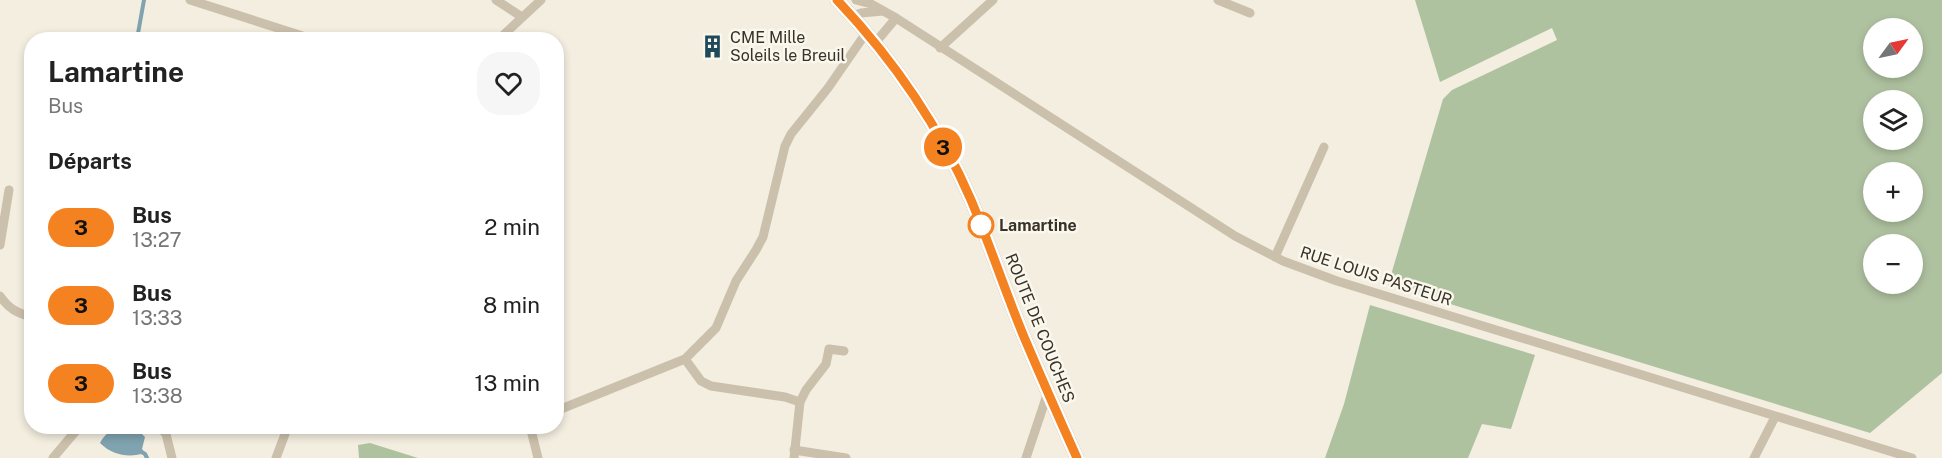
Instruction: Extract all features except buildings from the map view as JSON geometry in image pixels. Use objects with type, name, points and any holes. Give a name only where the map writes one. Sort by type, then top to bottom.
[{"type":"main road","name":"ROUTE DE COUCHES","points":[[837,1],[852,16],[910,90],[960,177],[1077,458]]},
{"type":"street","points":[[190,0],[290,32]]},
{"type":"street","points":[[496,0],[522,17]]},
{"type":"street","points":[[507,32],[541,0]]},
{"type":"street","name":"RUE LOUIS PASTEUR","points":[[837,1],[855,0],[871,4],[896,18],[1235,236],[1275,257],[1337,280],[1912,458]]},
{"type":"street","points":[[940,48],[993,0]]},
{"type":"street","points":[[1218,0],[1250,13]]},
{"type":"street","points":[[852,16],[883,11]]},
{"type":"street","points":[[564,408],[685,359],[716,328],[736,281],[756,250],[769,219],[780,161],[791,134],[870,38],[896,18]]},
{"type":"street","points":[[1275,257],[1324,147]]},
{"type":"street","points":[[0,245],[9,190]]},
{"type":"street","points":[[0,296],[8,308],[24,315]]},
{"type":"street","points":[[844,351],[830,349],[826,364],[806,390],[800,402],[794,454],[846,458]]},
{"type":"street","points":[[685,359],[701,381],[711,386],[785,397],[800,402]]},
{"type":"street","points":[[1026,458],[1048,392]]},
{"type":"street","points":[[1754,458],[1775,417]]},
{"type":"street","points":[[53,458],[73,434]]},
{"type":"street","points":[[166,434],[172,458]]},
{"type":"street","points":[[276,458],[285,434]]},
{"type":"street","points":[[532,434],[538,458]]},
{"type":"green space","points":[[1415,0],[1942,0],[1942,373],[1870,433],[1388,285],[1443,99],[1452,90],[1557,40],[1552,28],[1440,82]]},
{"type":"green space","points":[[1370,305],[1535,355],[1511,429],[1482,424],[1468,458],[1325,458],[1344,404]]},
{"type":"green space","points":[[370,443],[418,458],[359,458],[358,445]]},
{"type":"water","points":[[142,434],[145,437],[142,449],[145,453],[122,455],[110,451],[100,443],[106,435]]},
{"type":"waterway","points":[[138,32],[144,0]]},
{"type":"waterway","points":[[140,451],[147,458]]},
{"type":"bus line","name":"3","points":[[837,0],[893,66],[910,90],[960,177],[1024,337],[1077,458]]},
{"type":"place","name":"CME Mille Soleils le Breuil","points":[[712,46]]},
{"type":"place","name":"Lamartine","points":[[981,225]]}]
